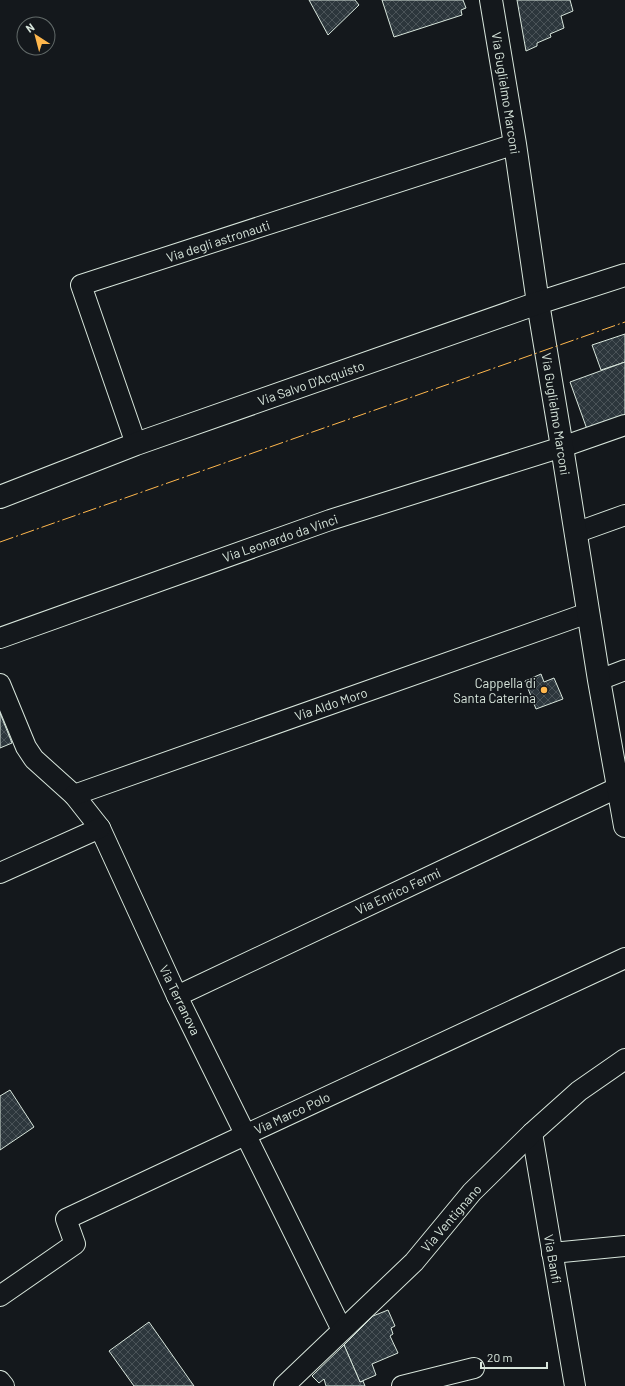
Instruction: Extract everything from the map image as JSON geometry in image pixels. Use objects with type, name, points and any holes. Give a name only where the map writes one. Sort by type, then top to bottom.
[{"type":"street","name":"Via Guglielmo Marconi","points":[[491,0],[575,533],[625,825]]},
{"type":"street","name":"Via degli astronauti","points":[[136,444],[81,285],[514,144]]},
{"type":"street","name":"Via Salvo D'Acquisto","points":[[0,497],[136,444],[538,303],[625,275]]},
{"type":"street","name":"Via Leonardo da Vinci","points":[[2,632],[330,520],[562,447],[625,425]]},
{"type":"street","points":[[575,533],[625,515]]},
{"type":"street","name":"Via Aldo Moro","points":[[74,795],[588,613]]},
{"type":"street","points":[[599,680],[625,670]]},
{"type":"street","name":"Via Terranova","points":[[0,684],[26,747],[34,759],[74,795],[100,828],[177,996],[342,1330]]},
{"type":"street","name":"Via Enrico Fermi","points":[[177,996],[619,787]]},
{"type":"street","points":[[0,873],[100,828]]},
{"type":"street","name":"Via Marco Polo","points":[[0,1296],[75,1244],[66,1219],[625,958]]},
{"type":"street","name":"Via Ventignano","points":[[284,1386],[414,1262],[472,1192],[532,1132],[579,1091],[625,1059]]},
{"type":"street","name":"Via Banfi","points":[[532,1132],[575,1386]]},
{"type":"street","points":[[552,1253],[625,1246]]},
{"type":"street","points":[[402,1386],[474,1368]]},
{"type":"building","points":[[309,0],[355,0],[359,5],[328,35]]},
{"type":"building","points":[[382,0],[463,0],[466,8],[461,10],[462,15],[394,37]]},
{"type":"building","points":[[517,0],[570,0],[573,11],[561,16],[564,28],[550,34],[551,37],[537,43],[537,46],[526,51]]},
{"type":"building","points":[[625,334],[625,362],[601,370],[592,345]]},
{"type":"building","points":[[625,362],[625,419],[588,432],[570,382]]},
{"type":"building","name":"Cappella di Santa Caterina","points":[[541,674],[544,682],[554,678],[563,699],[536,709],[525,681]]},
{"type":"building","points":[[0,713],[12,743],[0,748]]},
{"type":"building","points":[[10,1090],[34,1127],[0,1150],[0,1096]]},
{"type":"building","points":[[388,1310],[395,1326],[391,1328],[393,1334],[390,1336],[398,1353],[372,1364],[376,1375],[360,1382],[344,1345],[373,1316]]},
{"type":"building","points":[[149,1322],[194,1386],[134,1386],[109,1351]]},
{"type":"building","points":[[344,1345],[360,1382],[363,1381],[365,1386],[326,1386],[324,1379],[319,1383],[312,1376]]},
{"type":"power","points":[[0,542],[625,322]]},
{"type":"place","name":"Cappella di Santa Caterina","points":[[544,690]]}]
